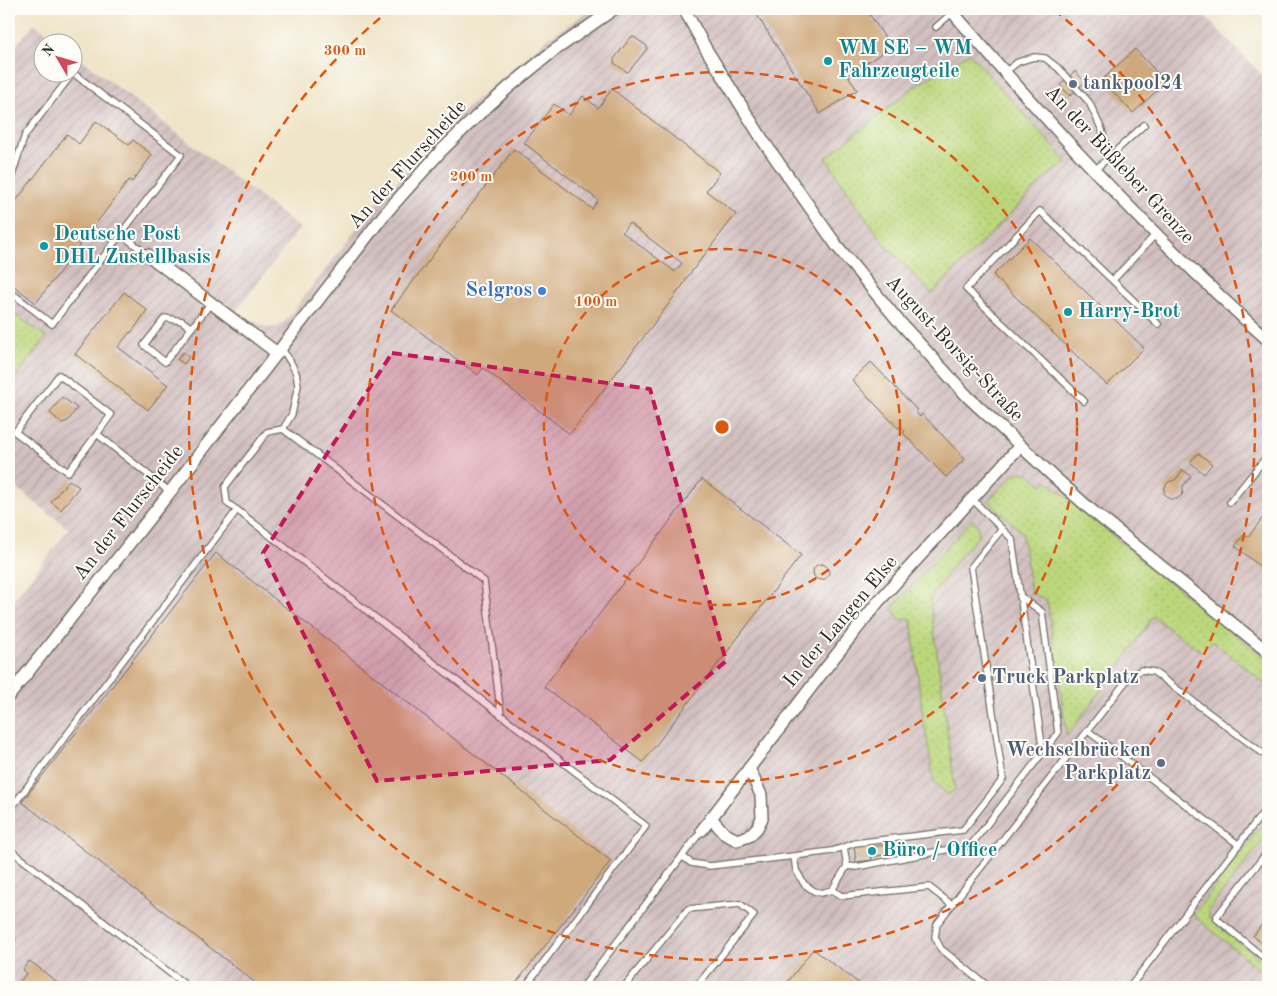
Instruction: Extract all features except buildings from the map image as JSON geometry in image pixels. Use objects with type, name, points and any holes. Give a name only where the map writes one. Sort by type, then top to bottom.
[{"type":"street","name":"An der Flurscheide","points":[[9,696],[170,492],[383,216],[440,152],[479,114],[552,52],[614,9]]},
{"type":"street","name":"August-Borsig-Straße","points":[[684,9],[706,50],[764,142],[837,246],[903,326],[968,397],[1090,509],[1268,652]]},
{"type":"street","name":"An der Büßleber Grenze","points":[[956,12],[1005,72],[1095,170],[1192,269],[1268,340]]},
{"type":"street","points":[[148,255],[279,351]]},
{"type":"street","name":"In der Langen Else","points":[[702,830],[878,602],[1020,446]]},
{"type":"street","points":[[711,818],[725,834],[738,840],[749,836],[757,828],[762,818],[762,796],[749,768]]},
{"type":"lane","points":[[936,27],[956,12]]},
{"type":"lane","points":[[1005,72],[1018,62],[1034,57],[1045,58],[1058,68],[1089,102],[1102,130],[1109,157]]},
{"type":"lane","points":[[9,180],[25,135],[73,73],[181,155],[52,324],[9,291]]},
{"type":"lane","points":[[1095,170],[1144,125]]},
{"type":"lane","points":[[1084,401],[966,289],[1040,211],[1158,324]]},
{"type":"lane","points":[[121,234],[148,255]]},
{"type":"lane","points":[[1113,280],[1157,234]]},
{"type":"lane","points":[[191,328],[182,321],[165,318],[144,345],[165,362],[211,303]]},
{"type":"lane","points":[[279,351],[284,352],[291,363],[296,373],[298,385],[292,414],[283,429]]},
{"type":"lane","points":[[59,375],[111,415],[96,434],[68,472],[15,432],[59,375]]},
{"type":"lane","points":[[501,715],[484,581],[283,429],[267,432],[225,487],[227,503],[501,715],[646,826],[525,987]]},
{"type":"lane","points":[[96,434],[170,492]]},
{"type":"lane","points":[[1230,502],[1268,455]]},
{"type":"lane","points":[[972,499],[1012,539],[1043,752]]},
{"type":"lane","points":[[9,811],[237,510]]},
{"type":"lane","points":[[682,856],[691,863],[710,866],[832,851],[855,843],[963,830],[1003,779],[972,567],[1002,529]]},
{"type":"lane","points":[[847,866],[856,867],[971,845],[1058,733],[1042,612],[1020,596]]},
{"type":"lane","points":[[989,987],[940,949],[935,937],[937,924],[1128,680],[1141,670],[1154,672],[1268,757]]},
{"type":"lane","points":[[1088,731],[1239,845]]},
{"type":"lane","points":[[1130,987],[1268,806]]},
{"type":"lane","points":[[582,987],[702,830]]},
{"type":"lane","points":[[794,856],[796,870],[804,884],[820,893],[832,890],[847,866],[844,847]]},
{"type":"lane","points":[[9,849],[188,987]]},
{"type":"lane","points":[[1268,851],[1217,916],[1217,919],[1268,961]]},
{"type":"lane","points":[[832,890],[842,896],[929,887],[952,905]]},
{"type":"lane","points":[[624,987],[688,909],[740,904],[754,914],[696,987]]},
{"type":"highlighted area","points":[[392,353],[650,389],[726,661],[610,760],[377,781],[263,553]]},
{"type":"shaded area","points":[[592,9],[1198,9],[1268,81],[1268,987],[9,987],[9,606],[69,529],[9,482],[9,386],[45,337],[9,309],[9,55],[34,23],[46,32],[32,32],[32,82],[82,82],[82,60],[300,228],[236,311],[268,328],[277,327],[286,320],[378,202],[451,122],[546,40]]},
{"type":"green space","points":[[969,53],[1067,162],[1045,178],[932,294],[888,248],[859,209],[826,158],[914,87]]},
{"type":"green space","points":[[9,309],[46,337],[9,386]]},
{"type":"green space","points":[[1021,472],[1029,474],[1042,485],[1047,481],[1147,564],[1268,660],[1268,686],[1212,641],[1202,652],[1153,616],[1131,650],[1067,736],[1047,600],[1031,593],[1022,532],[988,501],[1014,475]]},
{"type":"green space","points":[[972,519],[978,526],[978,537],[961,555],[933,593],[930,600],[955,790],[948,795],[934,782],[922,710],[911,619],[900,620],[892,608]]},
{"type":"green space","points":[[1268,817],[1268,834],[1208,911],[1210,919],[1268,966],[1268,977],[1193,915]]},
{"type":"place","name":"WM SE – WM Fahrzeugteile","points":[[828,61]]},
{"type":"place","name":"tankpool24","points":[[1073,84]]},
{"type":"place","name":"Deutsche Post DHL Zustellbasis","points":[[44,246]]},
{"type":"place","name":"Selgros","points":[[542,291]]},
{"type":"place","name":"Harry-Brot","points":[[1068,312]]},
{"type":"place","name":"Truck Parkplatz","points":[[982,678]]},
{"type":"place","name":"Wechselbrücken Parkplatz","points":[[1161,763]]},
{"type":"place","name":"Büro / Office","points":[[872,851]]}]
